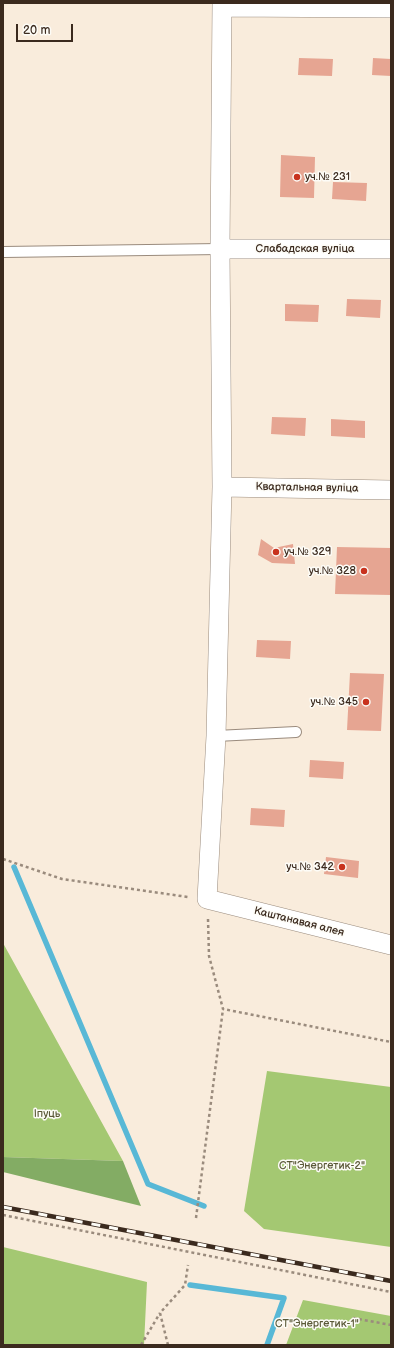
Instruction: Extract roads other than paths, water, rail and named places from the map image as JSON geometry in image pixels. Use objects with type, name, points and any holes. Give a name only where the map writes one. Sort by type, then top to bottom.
[{"type":"street","points":[[216,736],[222,486],[220,249],[222,5],[391,8]]},
{"type":"street","name":"Слабадская вуліца","points":[[220,249],[391,250]]},
{"type":"street","name":"Квартальная вуліца","points":[[222,486],[391,490]]},
{"type":"street","name":"Каштанавая алея","points":[[216,736],[208,899],[391,945]]},
{"type":"lane","points":[[3,252],[220,249]]},
{"type":"lane","points":[[216,736],[296,732]]},
{"type":"waterway","points":[[14,867],[148,1184],[204,1206]]},
{"type":"waterway","points":[[190,1285],[284,1298],[267,1345]]},
{"type":"railway","points":[[3,1207],[391,1281]]},
{"type":"place","name":"уч.№ 231","points":[[297,177]]},
{"type":"place","name":"уч.№ 329","points":[[276,552]]},
{"type":"place","name":"уч.№ 328","points":[[364,571]]},
{"type":"place","name":"уч.№ 345","points":[[366,702]]},
{"type":"place","name":"уч.№ 342","points":[[342,867]]},
{"type":"park label","name":"Іпуць","points":[[47,1114]]},
{"type":"park label","name":"СТ\"Энергетик-2\"","points":[[322,1166]]},
{"type":"park label","name":"СТ\"Энергетик-1\"","points":[[317,1324]]}]
